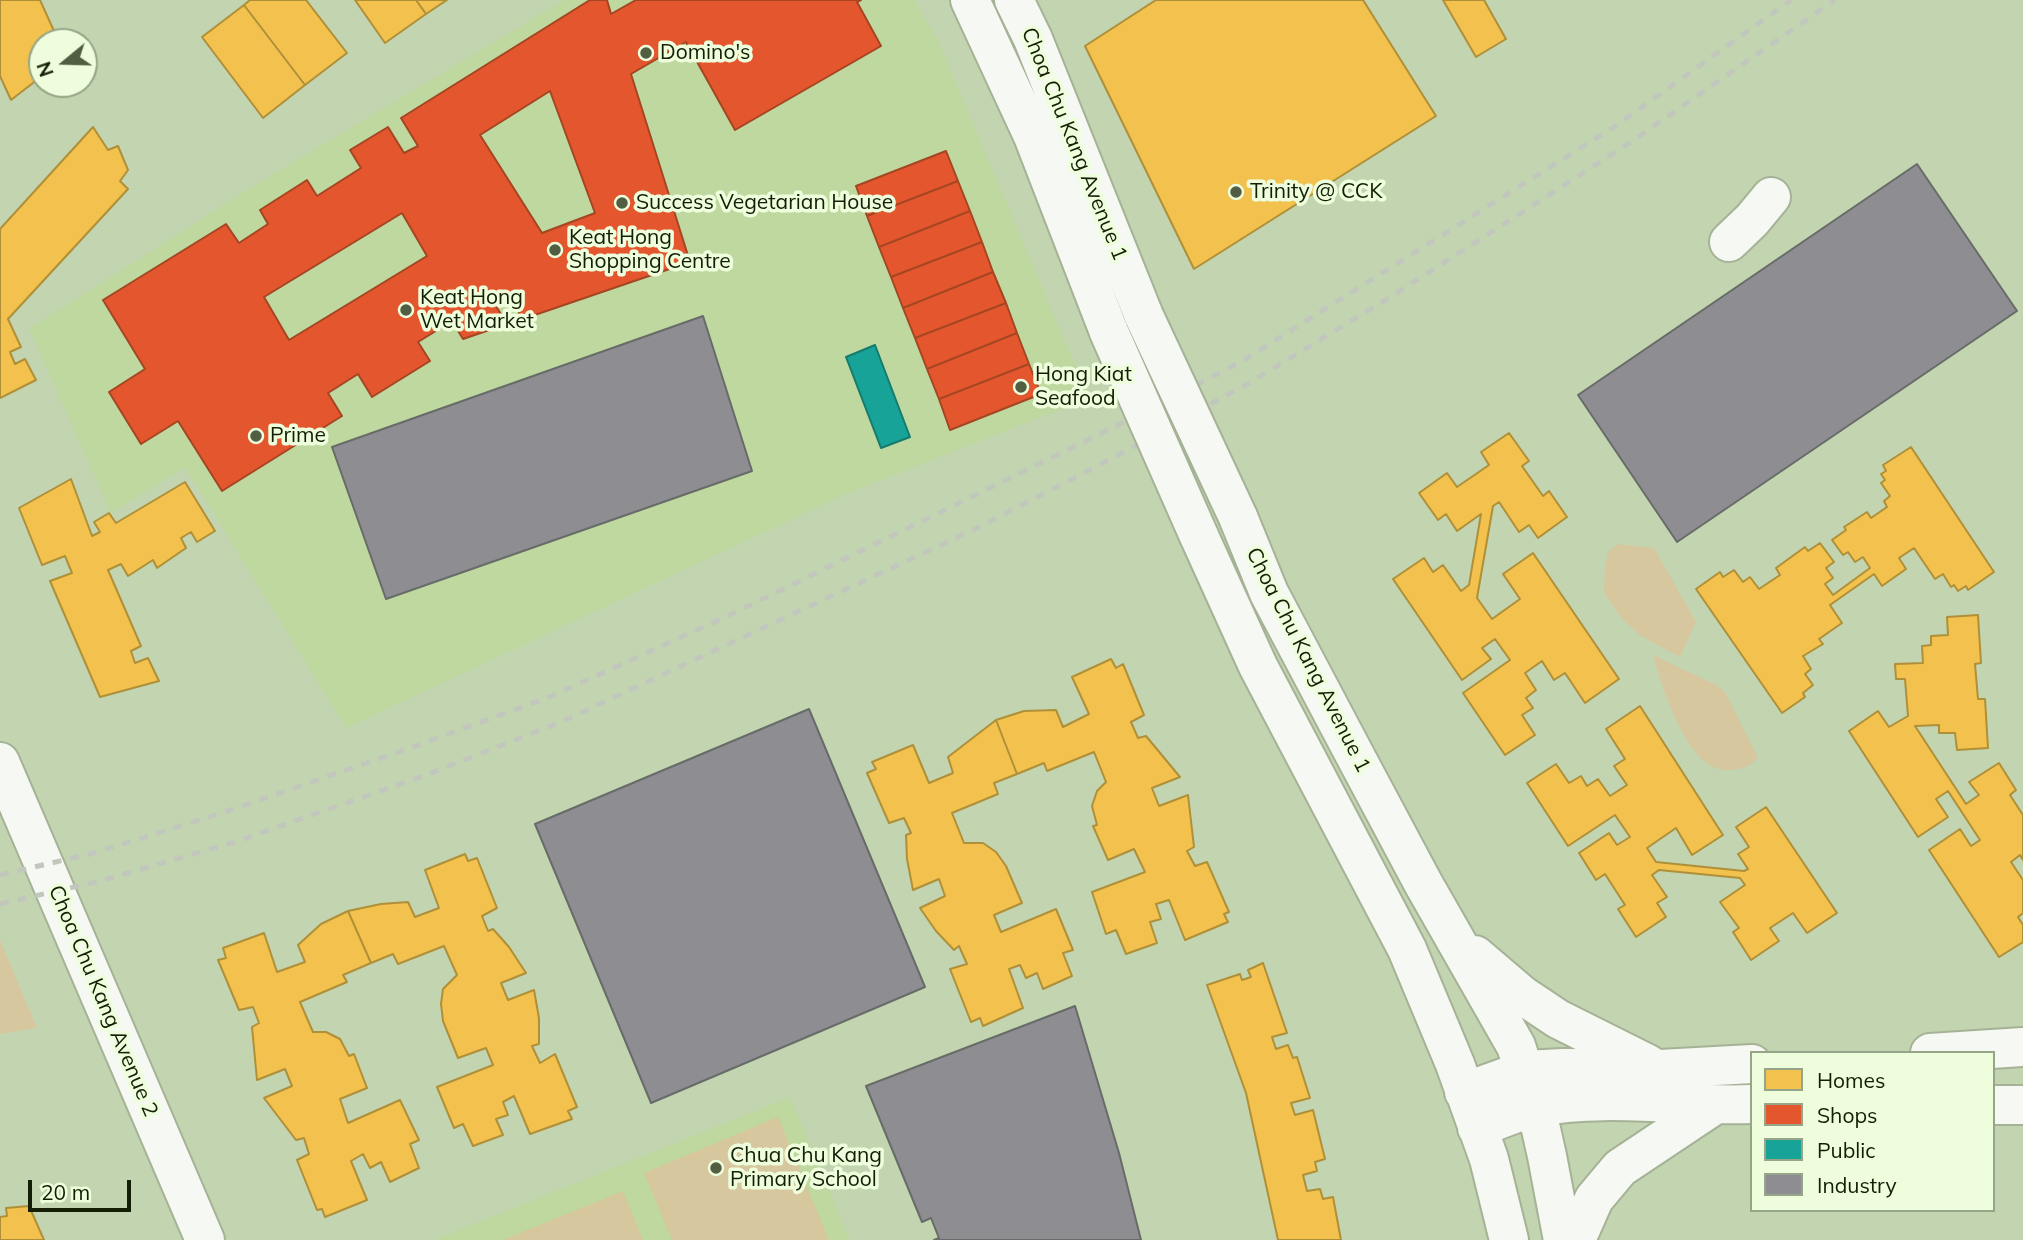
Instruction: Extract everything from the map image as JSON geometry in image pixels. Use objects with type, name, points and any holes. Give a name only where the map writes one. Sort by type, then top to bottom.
[{"type":"street","name":"Choa Chu Kang Avenue 1","points":[[970,0],[1033,136],[1109,332],[1258,666],[1407,949],[1489,1159],[1509,1240]]},
{"type":"street","name":"Choa Chu Kang Avenue 1","points":[[1014,0],[1033,39],[1144,316],[1238,517],[1269,593],[1398,834],[1516,1045],[1536,1107],[1563,1240]]},
{"type":"street","points":[[1729,242],[1771,197]]},
{"type":"street","name":"Choa Chu Kang Avenue 2","points":[[0,762],[205,1240]]},
{"type":"street","points":[[1377,889],[1401,866],[1398,834]]},
{"type":"street","points":[[1455,938],[1522,995],[1558,1019],[1660,1069]]},
{"type":"street","points":[[1961,1051],[2023,1047]]},
{"type":"street","points":[[1464,1093],[1525,1070],[1660,1069],[1750,1064]]},
{"type":"street","points":[[1477,1128],[1536,1107],[1574,1102],[1713,1106],[1750,1104]]},
{"type":"street","points":[[1995,1105],[2023,1105]]},
{"type":"street","points":[[1576,1240],[1594,1199],[1620,1168],[1713,1106]]},
{"type":"shaded area","points":[[564,0],[914,0],[938,41],[1089,398],[846,494],[346,728],[185,467],[111,513],[29,329],[247,190]]},
{"type":"shaded area","points":[[1618,544],[1654,548],[1696,622],[1680,657],[1641,636],[1623,620],[1604,593],[1608,552]]},
{"type":"shaded area","points":[[1653,655],[1716,685],[1725,692],[1758,758],[1745,767],[1729,770],[1714,767],[1701,758],[1689,743],[1670,706]]},
{"type":"shaded area","points":[[0,940],[37,1028],[0,1034]]},
{"type":"shaded area","name":"Chua Chu Kang Primary School","points":[[790,1097],[850,1240],[434,1240]]},
{"type":"shaded area","points":[[778,1117],[829,1240],[672,1240],[644,1173]]},
{"type":"shaded area","points":[[623,1191],[643,1240],[503,1240]]},
{"type":"building: Homes","points":[[0,0],[40,0],[53,28],[28,28],[28,87],[11,100],[0,76]]},
{"type":"building: Homes","points":[[250,0],[306,0],[347,53],[305,85],[244,5]]},
{"type":"building: Homes","points":[[355,0],[416,0],[426,14],[385,43]]},
{"type":"building: Homes","points":[[416,0],[447,0],[426,14]]},
{"type":"building: Homes","name":"Trinity @ CCK","points":[[1156,0],[1363,0],[1436,116],[1194,269],[1085,46]]},
{"type":"building: Homes","points":[[1443,0],[1484,0],[1506,39],[1476,57]]},
{"type":"building: Homes","points":[[244,5],[305,85],[263,118],[202,37]]},
{"type":"building: Homes","points":[[93,127],[108,150],[118,146],[128,170],[120,181],[128,189],[8,319],[21,347],[10,352],[15,364],[25,359],[36,380],[0,398],[0,229]]},
{"type":"building: Homes","points":[[1509,433],[1529,461],[1522,466],[1543,496],[1549,491],[1567,517],[1538,538],[1529,525],[1519,532],[1499,502],[1493,506],[1477,598],[1492,619],[1520,599],[1503,574],[1533,553],[1619,679],[1585,703],[1565,673],[1554,680],[1542,661],[1525,673],[1536,690],[1526,698],[1533,708],[1522,715],[1535,735],[1505,755],[1463,693],[1510,660],[1495,639],[1482,648],[1491,659],[1462,680],[1393,579],[1424,558],[1433,572],[1443,565],[1461,591],[1469,585],[1481,514],[1457,531],[1446,514],[1438,520],[1419,493],[1447,473],[1457,487],[1489,465],[1481,452]]},
{"type":"building: Homes","points":[[1911,447],[1994,572],[1968,590],[1966,586],[1958,591],[1954,585],[1951,587],[1943,574],[1935,579],[1914,548],[1899,558],[1906,569],[1882,586],[1874,574],[1830,605],[1842,623],[1819,639],[1823,644],[1803,656],[1811,669],[1805,674],[1813,685],[1803,693],[1805,697],[1782,713],[1696,589],[1720,572],[1723,577],[1734,570],[1743,582],[1750,577],[1759,589],[1780,575],[1776,568],[1805,547],[1808,551],[1820,543],[1834,562],[1826,568],[1833,578],[1825,584],[1833,595],[1870,568],[1863,557],[1855,562],[1848,552],[1843,555],[1832,540],[1846,530],[1844,527],[1867,512],[1871,518],[1887,507],[1884,501],[1890,496],[1881,483],[1885,480],[1881,474],[1886,471],[1883,465]]},
{"type":"building: Homes","points":[[71,479],[92,536],[100,532],[94,522],[109,513],[116,523],[185,482],[215,531],[197,542],[191,532],[181,538],[186,548],[157,568],[153,560],[128,576],[121,564],[108,570],[141,646],[131,651],[135,663],[148,658],[159,681],[100,697],[50,581],[72,573],[65,556],[42,565],[19,508]]},
{"type":"building: Homes","points":[[1978,615],[1981,663],[1975,664],[1978,699],[1985,699],[1988,748],[1957,750],[1955,733],[1939,733],[1939,725],[1915,726],[1966,804],[1979,795],[1969,782],[1999,763],[2016,790],[2010,795],[2023,815],[2023,860],[2020,855],[2011,862],[2023,880],[2023,913],[2018,917],[2023,925],[2023,942],[1999,957],[1929,850],[1960,829],[1971,846],[1980,840],[1948,791],[1936,799],[1948,817],[1918,837],[1849,731],[1878,711],[1889,727],[1908,716],[1905,679],[1896,679],[1895,664],[1923,663],[1922,646],[1931,645],[1931,636],[1948,635],[1947,617]]},
{"type":"building: Homes","points":[[1111,659],[1116,668],[1123,664],[1144,715],[1131,722],[1138,738],[1146,736],[1180,777],[1152,788],[1159,806],[1188,795],[1194,847],[1187,851],[1195,866],[1207,862],[1229,912],[1224,914],[1228,922],[1185,940],[1169,900],[1156,904],[1161,919],[1150,922],[1157,943],[1126,954],[1116,930],[1106,934],[1092,892],[1145,872],[1134,849],[1108,860],[1093,826],[1097,825],[1092,806],[1097,791],[1106,782],[1094,752],[1047,771],[1044,763],[1017,774],[996,720],[1024,711],[1056,710],[1063,727],[1089,714],[1072,677]]},
{"type":"building: Homes","points":[[1640,706],[1723,835],[1692,855],[1676,828],[1647,848],[1656,862],[1744,871],[1748,869],[1738,854],[1749,847],[1736,827],[1766,807],[1837,913],[1807,933],[1793,913],[1770,928],[1779,941],[1751,960],[1733,932],[1739,928],[1720,902],[1745,885],[1740,878],[1659,870],[1652,875],[1667,897],[1657,903],[1666,917],[1636,937],[1618,909],[1625,905],[1605,874],[1596,880],[1579,853],[1609,833],[1617,845],[1630,837],[1615,815],[1568,846],[1527,783],[1556,764],[1569,783],[1581,776],[1587,786],[1598,779],[1610,796],[1627,785],[1614,766],[1625,759],[1606,729]]},
{"type":"building: Homes","points":[[996,720],[1017,774],[994,783],[998,794],[952,813],[964,843],[983,843],[996,852],[1006,866],[1022,903],[994,915],[1001,932],[1056,909],[1073,950],[1063,953],[1072,976],[1043,989],[1037,973],[1026,978],[1020,965],[1009,969],[1023,1008],[983,1026],[980,1018],[971,1022],[950,969],[967,964],[959,946],[954,950],[920,908],[945,896],[939,879],[913,890],[906,835],[911,833],[904,818],[889,823],[867,773],[876,769],[872,762],[913,745],[929,783],[953,773],[948,757]]},
{"type":"building: Homes","points":[[465,854],[468,861],[477,858],[497,908],[482,916],[488,931],[493,929],[526,973],[501,983],[508,1000],[534,990],[539,1018],[539,1044],[532,1046],[540,1063],[555,1054],[577,1107],[568,1111],[572,1119],[530,1134],[514,1096],[503,1102],[508,1115],[496,1119],[503,1135],[473,1146],[463,1124],[454,1128],[437,1087],[493,1065],[486,1048],[458,1058],[443,1021],[443,989],[457,975],[444,946],[398,964],[393,954],[371,963],[348,911],[408,902],[415,917],[439,908],[425,870]]},
{"type":"building: Homes","points":[[751,862],[771,865],[789,873],[801,885],[811,912],[762,929],[768,945],[786,947],[802,962],[892,925],[916,983],[656,1091],[631,1033],[741,987],[739,977],[742,964],[749,953],[744,938],[689,958],[682,920],[688,901],[698,884],[713,872],[732,864]]},
{"type":"building: Homes","points":[[348,911],[371,963],[343,975],[347,982],[300,1002],[313,1032],[326,1032],[340,1039],[349,1056],[354,1054],[367,1088],[340,1099],[348,1123],[400,1100],[419,1140],[410,1144],[419,1168],[390,1182],[381,1162],[370,1168],[363,1154],[351,1161],[367,1200],[325,1217],[322,1209],[317,1210],[297,1160],[309,1154],[304,1138],[296,1140],[264,1098],[292,1086],[285,1069],[257,1080],[252,1027],[259,1023],[253,1007],[239,1010],[218,960],[226,958],[223,948],[264,933],[277,972],[305,962],[298,945],[321,924]]},
{"type":"building: Homes","points":[[1263,963],[1287,1033],[1272,1037],[1276,1049],[1288,1045],[1293,1058],[1297,1057],[1310,1098],[1291,1103],[1295,1115],[1313,1110],[1325,1159],[1315,1162],[1317,1171],[1303,1175],[1307,1191],[1320,1189],[1323,1199],[1333,1197],[1341,1240],[1278,1240],[1246,1093],[1207,985],[1240,974],[1242,980],[1251,977],[1248,970]]},
{"type":"building: Homes","points":[[947,1068],[994,1189],[1009,1186],[1023,1191],[1032,1200],[1053,1190],[1028,1130],[1047,1126],[1065,1127],[1083,1133],[1098,1143],[1110,1158],[1117,1176],[1119,1194],[1116,1213],[1108,1230],[1099,1240],[1074,1240],[1057,1202],[1037,1211],[1040,1231],[1035,1240],[952,1240],[891,1093]]},
{"type":"building: Homes","points":[[29,1206],[44,1240],[0,1240],[0,1217],[7,1216],[6,1208]]},
{"type":"building: Shops","name":"Keat Hong Shopping Centre","points":[[590,0],[607,0],[611,14],[636,0],[861,0],[857,2],[881,46],[735,130],[686,42],[631,74],[690,262],[523,319],[506,292],[491,298],[507,324],[463,339],[452,321],[418,342],[430,361],[372,397],[358,374],[328,393],[342,416],[222,491],[178,421],[141,444],[109,392],[145,369],[103,300],[226,224],[239,243],[268,224],[260,210],[307,180],[317,196],[361,168],[350,150],[388,127],[404,153],[418,146],[401,118]],"holes":[[[550,91],[595,213],[542,233],[480,135]],[[402,213],[427,256],[289,340],[264,297]]]},
{"type":"building: Shops","points":[[946,151],[958,181],[867,216],[856,186]]},
{"type":"building: Shops","points":[[958,181],[970,211],[879,247],[867,216]]},
{"type":"building: Shops","points":[[970,211],[982,242],[891,277],[879,247]]},
{"type":"building: Shops","points":[[982,242],[993,272],[903,308],[891,277]]},
{"type":"building: Shops","points":[[993,272],[1006,303],[915,338],[903,308]]},
{"type":"building: Shops","points":[[1006,303],[1017,333],[927,369],[915,338]]},
{"type":"building: Shops","points":[[1017,333],[1029,364],[939,399],[927,369]]},
{"type":"building: Shops","points":[[1029,364],[1041,394],[950,430],[939,399]]},
{"type":"building: Public","points":[[875,345],[910,437],[881,448],[846,357]]},
{"type":"building: Industry","points":[[1917,164],[2017,311],[1677,542],[1578,395]]},
{"type":"building: Industry","points":[[703,316],[752,471],[386,599],[332,447]]},
{"type":"building: Industry","points":[[809,709],[925,987],[651,1103],[535,824]]},
{"type":"building: Industry","points":[[1075,1006],[1119,1153],[1141,1240],[934,1240],[939,1238],[931,1218],[922,1222],[866,1086]]},
{"type":"railway","points":[[0,875],[94,853],[222,813],[413,747],[552,696],[732,614],[1239,363],[1617,125],[1791,0]]},
{"type":"railway","points":[[0,904],[100,881],[235,842],[426,775],[561,722],[973,530],[1111,459],[1249,383],[1389,298],[1628,144],[1835,0]]},
{"type":"place","name":"Domino's","points":[[646,53]]},
{"type":"place","name":"Trinity @ CCK","points":[[1236,192]]},
{"type":"place","name":"Success Vegetarian House","points":[[622,203]]},
{"type":"place","name":"Keat Hong Shopping Centre","points":[[555,250]]},
{"type":"place","name":"Keat Hong Wet Market","points":[[406,310]]},
{"type":"place","name":"Hong Kiat Seafood","points":[[1021,387]]},
{"type":"place","name":"Prime","points":[[256,436]]},
{"type":"place","name":"Chua Chu Kang Primary School","points":[[716,1168]]}]
